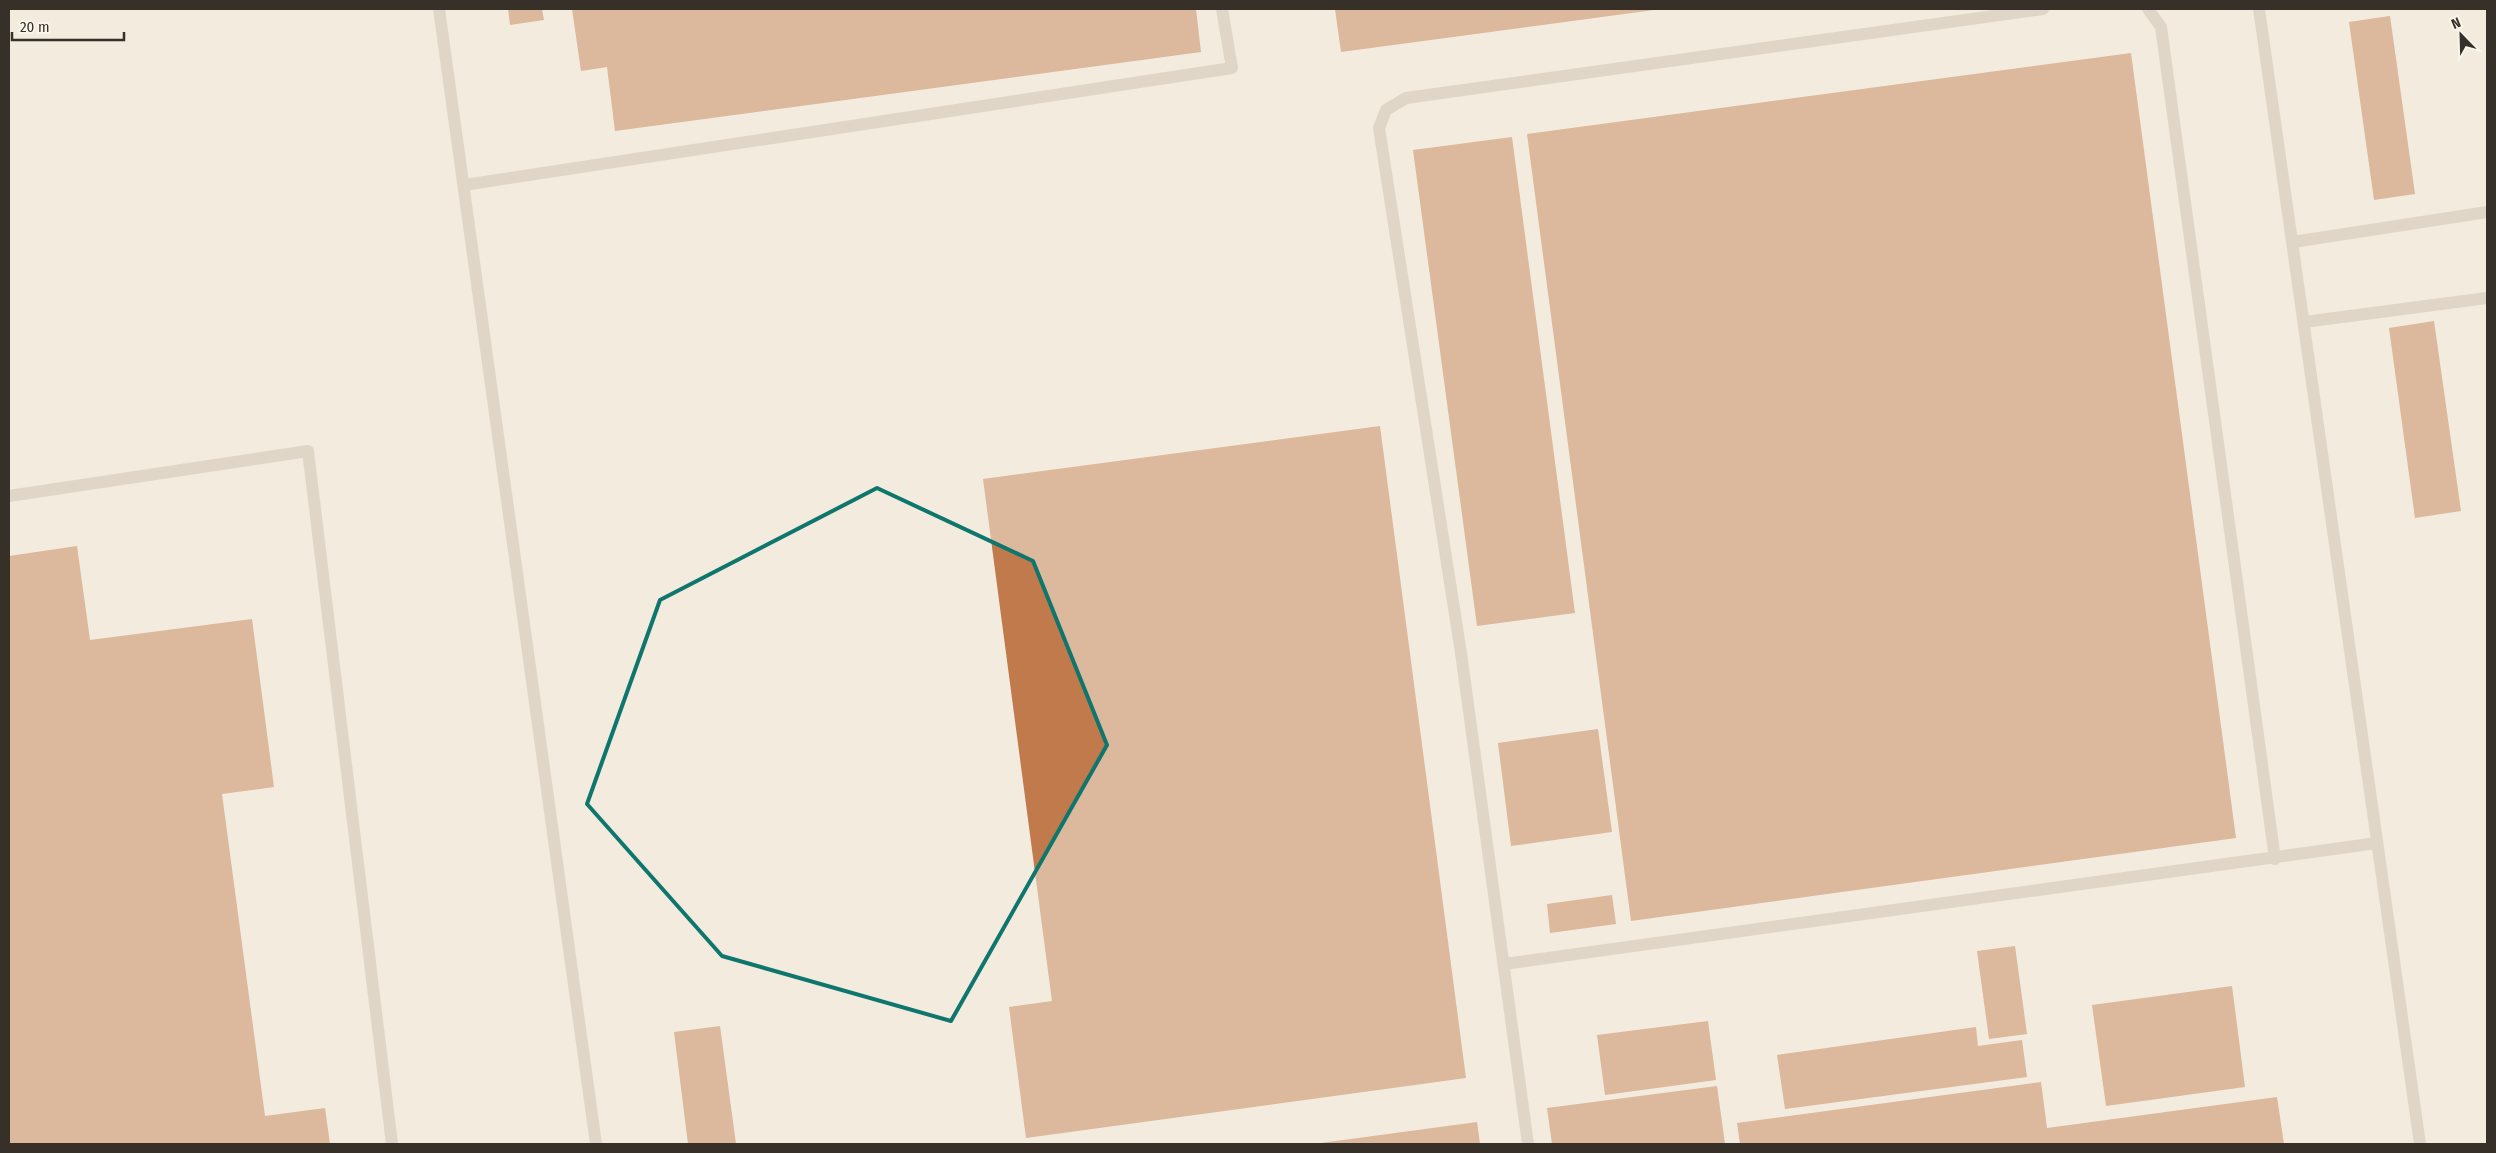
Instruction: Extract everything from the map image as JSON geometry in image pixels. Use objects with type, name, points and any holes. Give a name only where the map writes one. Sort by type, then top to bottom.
[{"type":"street","points":[[439,9],[596,1144]]},
{"type":"street","points":[[464,185],[1232,68],[1222,9]]},
{"type":"street","points":[[1528,1144],[1461,653],[1379,128],[1386,110],[1406,98],[2044,9]]},
{"type":"street","points":[[2148,9],[2162,28],[2275,859]]},
{"type":"street","points":[[2259,9],[2420,1144]]},
{"type":"street","points":[[2293,242],[2487,212]]},
{"type":"street","points":[[2304,322],[2487,298]]},
{"type":"street","points":[[9,496],[308,451],[392,1144]]},
{"type":"street","points":[[1504,964],[2275,859],[2377,843]]},
{"type":"highlighted area","points":[[877,488],[1033,561],[1107,745],[951,1021],[722,956],[587,804],[660,600]]},
{"type":"building","points":[[508,9],[542,9],[544,20],[510,25]]},
{"type":"building","points":[[572,9],[1196,9],[1201,52],[615,131],[607,67],[581,71]]},
{"type":"building","points":[[1335,9],[1654,9],[1654,10],[1341,52]]},
{"type":"building","points":[[2390,16],[2415,194],[2374,200],[2349,22]]},
{"type":"building","points":[[2131,53],[2236,838],[1631,921],[1527,134]]},
{"type":"building","points":[[1512,137],[1575,613],[1477,626],[1413,150]]},
{"type":"building","points":[[2434,321],[2461,511],[2415,518],[2389,328]]},
{"type":"building","points":[[1380,426],[1466,1078],[1026,1138],[1009,1007],[1052,1001],[983,479]]},
{"type":"building","points":[[77,546],[90,640],[252,619],[274,787],[222,794],[265,1116],[325,1108],[330,1144],[9,1144],[9,556]]},
{"type":"building","points":[[1598,729],[1612,832],[1511,846],[1498,743]]},
{"type":"building","points":[[1612,895],[1616,924],[1550,933],[1547,904]]},
{"type":"building","points":[[2015,946],[2027,1034],[1989,1039],[1977,951]]},
{"type":"building","points":[[2232,986],[2245,1087],[2106,1106],[2092,1005]]},
{"type":"building","points":[[1708,1021],[1716,1080],[1605,1095],[1597,1035]]},
{"type":"building","points":[[720,1026],[736,1144],[688,1144],[674,1032]]},
{"type":"building","points":[[1976,1027],[1978,1046],[2022,1040],[2027,1077],[1785,1109],[1777,1055]]},
{"type":"building","points":[[2041,1082],[2047,1128],[2277,1097],[2284,1144],[1740,1144],[1737,1123]]},
{"type":"building","points":[[1717,1086],[1725,1144],[1552,1144],[1547,1108]]},
{"type":"building","points":[[1477,1122],[1480,1144],[1321,1144],[1321,1143]]}]
